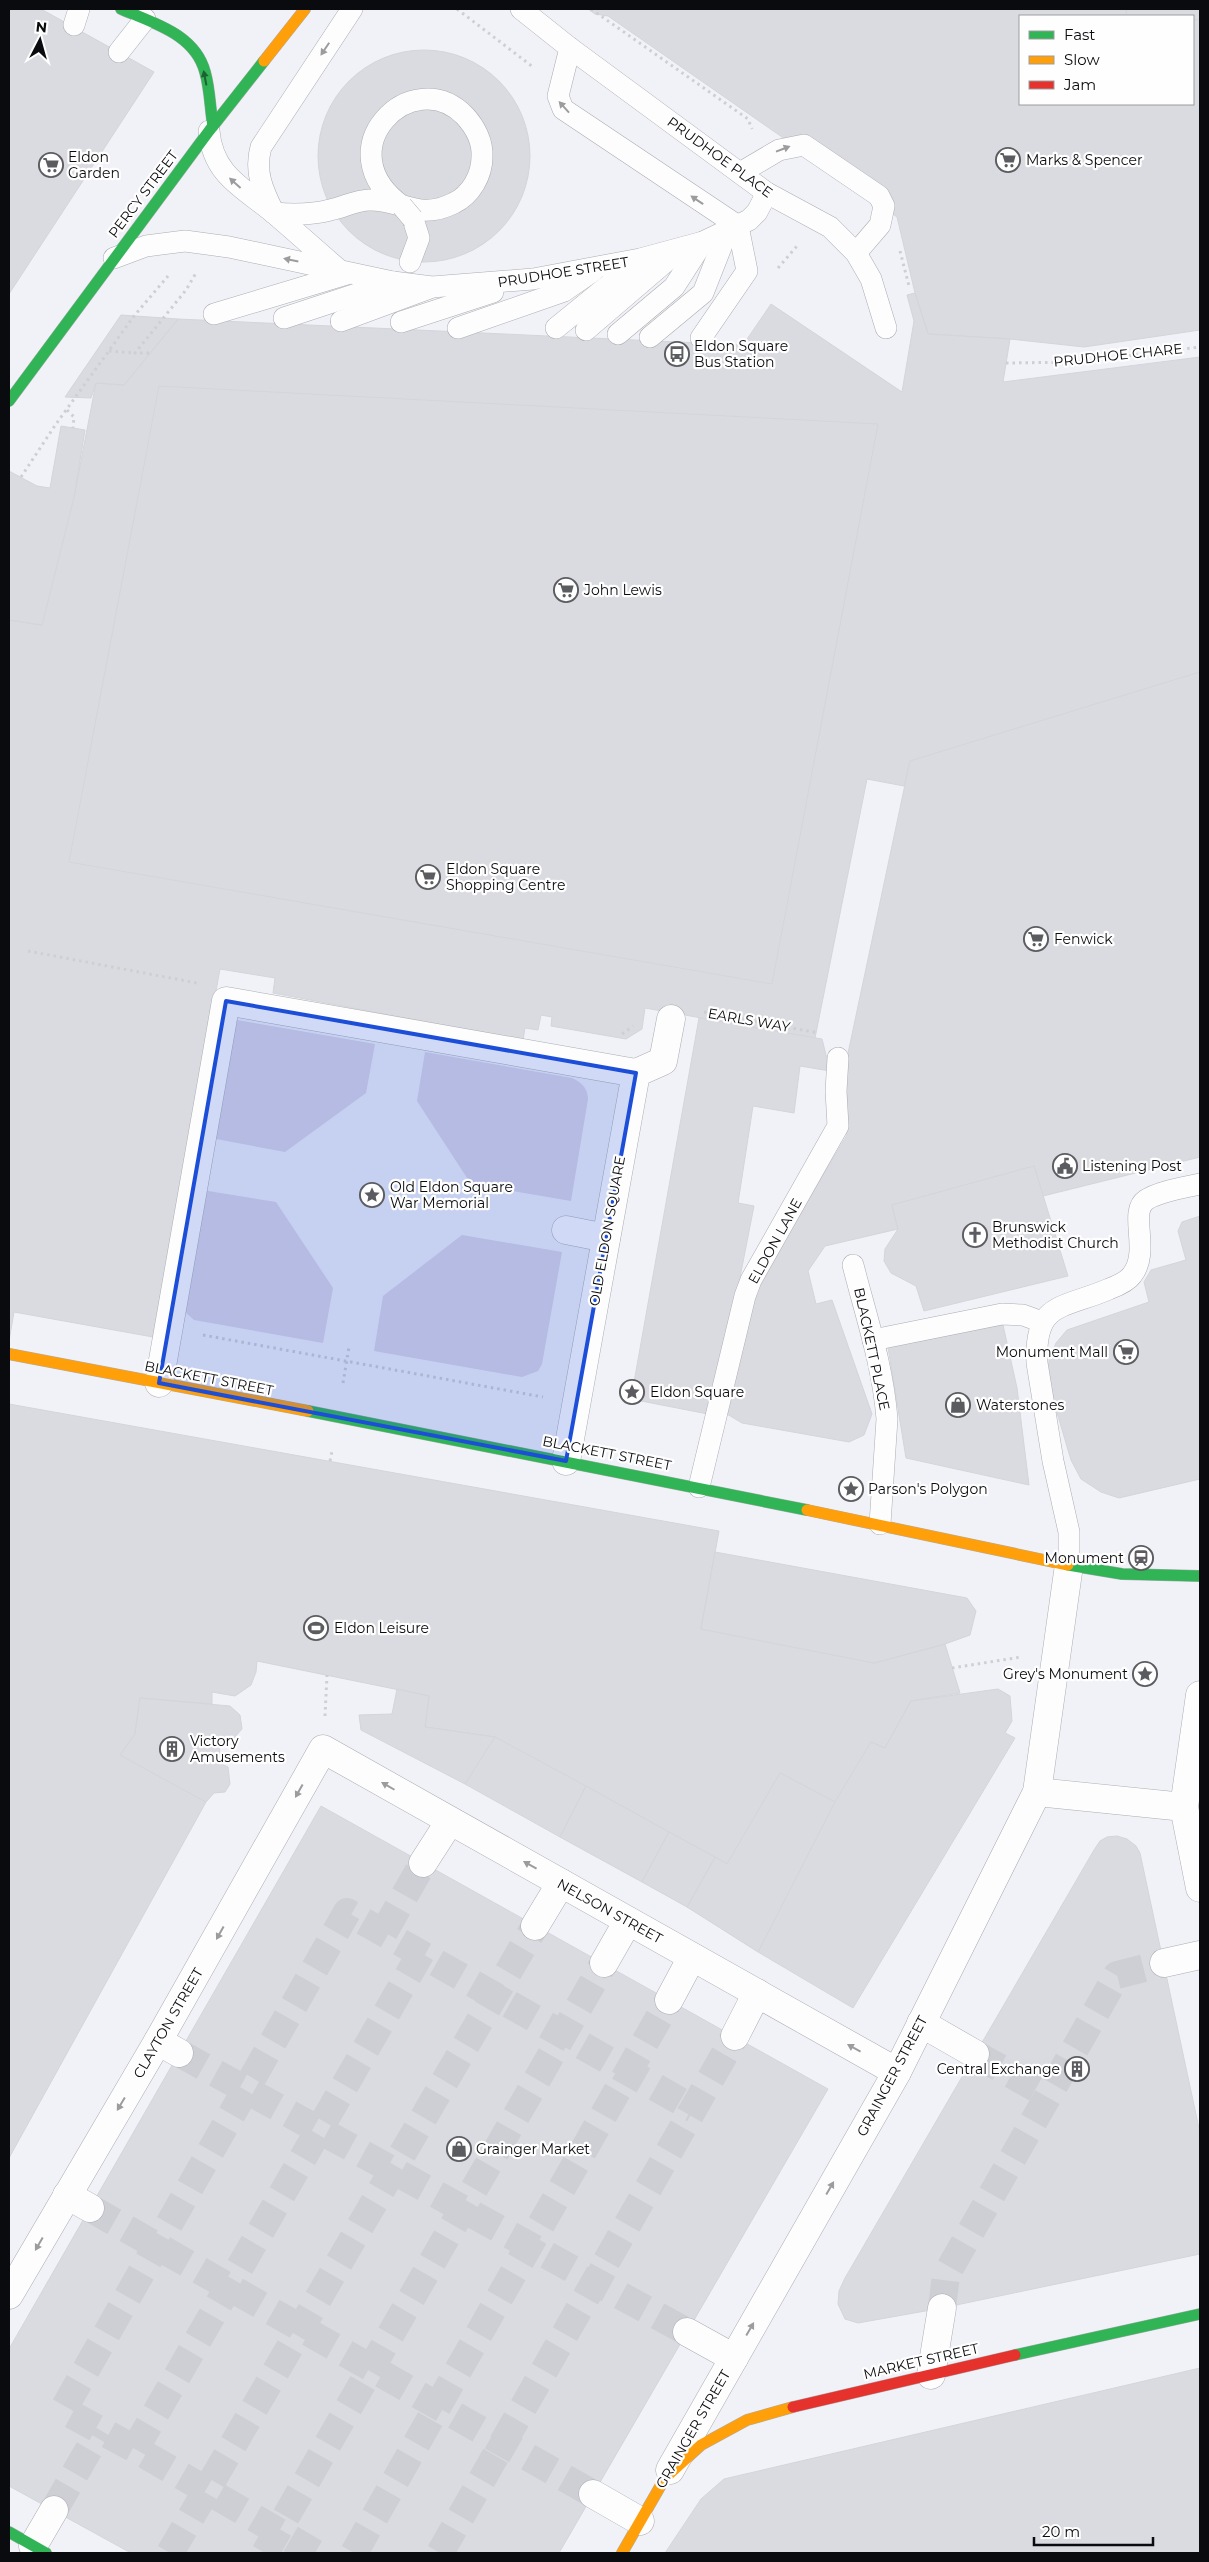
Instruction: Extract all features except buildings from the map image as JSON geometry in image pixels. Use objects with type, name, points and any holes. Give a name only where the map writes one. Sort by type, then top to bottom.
[{"type":"street","points":[[121,9],[180,37],[197,52],[206,76],[211,128]]},
{"type":"street","name":"PERCY STREET","points":[[9,401],[211,128],[305,9]]},
{"type":"street","points":[[159,1383],[202,1166],[226,1002],[636,1072],[663,1061],[671,1019]]},
{"type":"street","name":"OLD ELDON SQUARE","points":[[566,1461],[636,1072]]},
{"type":"street","points":[[566,1230],[606,1238]]},
{"type":"street","name":"BLACKETT STREET","points":[[9,1354],[700,1487],[1069,1565],[1122,1574],[1200,1576]]},
{"type":"street","name":"GRAINGER STREET","points":[[622,2553],[897,2072],[1038,1792],[1055,1652],[1069,1565]]},
{"type":"street","points":[[1200,1695],[1184,1807],[1196,1850],[1200,1888]]},
{"type":"street","name":"NELSON STREET","points":[[324,1749],[897,2072]]},
{"type":"street","name":"CLAYTON STREET","points":[[9,2295],[79,2202],[169,2047],[324,1749]]},
{"type":"street","points":[[1038,1792],[1184,1807]]},
{"type":"street","points":[[423,1863],[450,1821]]},
{"type":"street","points":[[536,1926],[561,1883]]},
{"type":"street","points":[[604,1963],[628,1921]]},
{"type":"street","points":[[1164,1963],[1200,1954]]},
{"type":"street","points":[[669,2000],[692,1957]]},
{"type":"street","points":[[735,2036],[757,1994]]},
{"type":"street","points":[[921,2023],[975,2054]]},
{"type":"street","points":[[931,2375],[942,2308]]},
{"type":"street","name":"MARKET STREET","points":[[665,2478],[701,2445],[747,2420],[829,2397],[1200,2314]]},
{"type":"street","points":[[687,2332],[734,2358]]},
{"type":"street","points":[[593,2494],[640,2521]]},
{"type":"street","points":[[9,2532],[40,2550],[54,2510]]},
{"type":"lane","points":[[274,213],[260,179],[258,158],[261,147],[352,9]]},
{"type":"lane","name":"PRUDHOE PLACE","points":[[520,9],[767,193],[830,227],[856,253],[871,279],[886,328]]},
{"type":"lane","points":[[119,52],[145,20]]},
{"type":"lane","points":[[570,48],[558,96],[563,109],[733,229],[747,271],[701,338]]},
{"type":"lane","points":[[274,213],[302,215],[317,213],[361,201],[380,201],[413,211],[439,210],[457,202],[470,190],[479,174],[482,157],[480,139],[472,123],[459,110],[443,102],[426,100],[408,102],[392,111],[380,124],[372,142],[370,160],[376,179],[386,195],[407,213],[420,238],[410,262]]},
{"type":"lane","points":[[211,128],[211,149],[222,169],[238,186],[274,213],[344,272]]},
{"type":"lane","points":[[740,173],[779,150],[804,145],[883,200],[884,212],[880,225],[856,253]]},
{"type":"lane","name":"PRUDHOE STREET","points":[[114,258],[146,246],[186,242],[229,247],[393,282],[432,287],[533,279],[640,259],[703,242],[733,229],[757,212],[767,193]]},
{"type":"lane","points":[[650,337],[703,292],[733,229]]},
{"type":"lane","points":[[618,334],[674,288],[703,242]]},
{"type":"lane","points":[[586,330],[681,248]]},
{"type":"lane","points":[[556,328],[640,259]]},
{"type":"lane","points":[[458,328],[564,291],[597,268]]},
{"type":"lane","points":[[214,314],[344,272]]},
{"type":"lane","points":[[401,322],[533,279]]},
{"type":"lane","points":[[284,318],[393,282]]},
{"type":"lane","points":[[341,321],[432,287]]},
{"type":"lane","name":"ELDON LANE","points":[[700,1487],[745,1296],[751,1280],[838,1126],[836,1091],[838,1058]]},
{"type":"lane","points":[[1069,1565],[1069,1532],[1054,1461],[1037,1363],[1036,1347],[1042,1322],[1051,1312],[1064,1305],[1102,1292],[1131,1276],[1140,1261],[1142,1244],[1137,1219],[1139,1209],[1144,1201],[1200,1184]]},
{"type":"lane","name":"BLACKETT PLACE","points":[[853,1265],[882,1379],[887,1418],[880,1524]]},
{"type":"lane","points":[[873,1340],[1002,1314],[1023,1315],[1042,1322]]},
{"type":"path","points":[[457,9],[560,86]]},
{"type":"path","points":[[591,9],[759,127]]},
{"type":"path","points":[[748,120],[753,129],[779,150]]},
{"type":"path","points":[[900,249],[911,294]]},
{"type":"path","points":[[135,353],[186,290],[198,269],[188,268]]},
{"type":"path","points":[[21,477],[109,351],[160,283],[174,273]]},
{"type":"path","name":"PRUDHOE CHARE","points":[[1006,363],[1080,362],[1200,347]]},
{"type":"path","points":[[109,351],[149,354]]},
{"type":"path","points":[[68,410],[74,417],[73,428]]},
{"type":"path","points":[[28,951],[198,983]]},
{"type":"path","name":"EARLS WAY","points":[[703,1012],[829,1035],[838,1058]]},
{"type":"path","points":[[622,1034],[633,1026],[635,1020]]},
{"type":"path","points":[[170,1328],[576,1403]]},
{"type":"path","points":[[952,1668],[1055,1652]]},
{"type":"path","points":[[324,1749],[327,1675]]},
{"type":"highlighted area","points":[[226,1001],[636,1073],[566,1461],[159,1383]]},
{"type":"shaded area","points":[[231,1019],[375,1044],[366,1093],[285,1152],[211,1138]]},
{"type":"shaded area","points":[[425,1052],[572,1078],[583,1086],[588,1099],[571,1201],[471,1184],[417,1101]]},
{"type":"shaded area","points":[[202,1190],[276,1202],[333,1288],[323,1343],[194,1320],[184,1311]]},
{"type":"shaded area","points":[[462,1235],[562,1252],[542,1364],[538,1371],[522,1377],[374,1351],[383,1296]]},
{"type":"tunnel","points":[[384,1932],[423,1863]]},
{"type":"tunnel","points":[[315,2553],[135,2449],[63,2410],[347,1912],[694,2109]]},
{"type":"tunnel","points":[[170,2553],[535,1926]]},
{"type":"tunnel","points":[[135,2449],[421,1953]]},
{"type":"tunnel","points":[[265,2553],[604,1963]]},
{"type":"tunnel","points":[[942,2308],[946,2275],[1117,1975],[1164,1963]]},
{"type":"tunnel","points":[[354,2553],[669,2000]]},
{"type":"tunnel","points":[[440,2553],[735,2036]]},
{"type":"tunnel","points":[[179,2053],[687,2332]]},
{"type":"tunnel","points":[[975,2054],[1048,2095]]},
{"type":"tunnel","points":[[90,2208],[593,2494]]},
{"type":"tunnel","points":[[54,2510],[100,2430]]},
{"type":"traffic: fast","points":[[121,9],[159,25],[182,39],[192,48],[200,59],[205,72],[213,126]]},
{"type":"traffic: fast","points":[[9,401],[209,131],[264,61]]},
{"type":"traffic: fast","points":[[308,1411],[807,1510]]},
{"type":"traffic: fast","points":[[1068,1565],[1122,1574],[1200,1576]]},
{"type":"traffic: fast","points":[[1015,2355],[1200,2314]]},
{"type":"traffic: fast","points":[[9,2532],[46,2553]]},
{"type":"traffic: slow","points":[[264,61],[305,9]]},
{"type":"traffic: slow","points":[[9,1354],[308,1411]]},
{"type":"traffic: slow","points":[[807,1510],[1068,1565]]},
{"type":"traffic: slow","points":[[622,2553],[665,2478],[701,2445],[747,2420],[793,2407]]},
{"type":"traffic: jam","points":[[793,2407],[1015,2355]]},
{"type":"place","name":"Marks & Spencer","points":[[1008,160]]},
{"type":"place","name":"Eldon Garden","points":[[51,165]]},
{"type":"place","name":"Eldon Square Bus Station","points":[[677,354]]},
{"type":"place","name":"John Lewis","points":[[566,590]]},
{"type":"place","name":"Eldon Square Shopping Centre","points":[[428,877]]},
{"type":"place","name":"Fenwick","points":[[1036,939]]},
{"type":"place","name":"Listening Post","points":[[1065,1166]]},
{"type":"place","name":"Old Eldon Square War Memorial","points":[[372,1195]]},
{"type":"place","name":"Brunswick Methodist Church","points":[[975,1235]]},
{"type":"place","name":"Monument Mall","points":[[1126,1352]]},
{"type":"place","name":"Eldon Square","points":[[632,1392]]},
{"type":"place","name":"Waterstones","points":[[958,1405]]},
{"type":"place","name":"Parson's Polygon","points":[[851,1489]]},
{"type":"place","name":"Monument","points":[[1141,1558]]},
{"type":"place","name":"Eldon Leisure","points":[[316,1628]]},
{"type":"place","name":"Grey's Monument","points":[[1145,1674]]},
{"type":"place","name":"Victory Amusements","points":[[172,1749]]},
{"type":"place","name":"Central Exchange","points":[[1077,2069]]},
{"type":"place","name":"Grainger Market","points":[[459,2149]]}]
